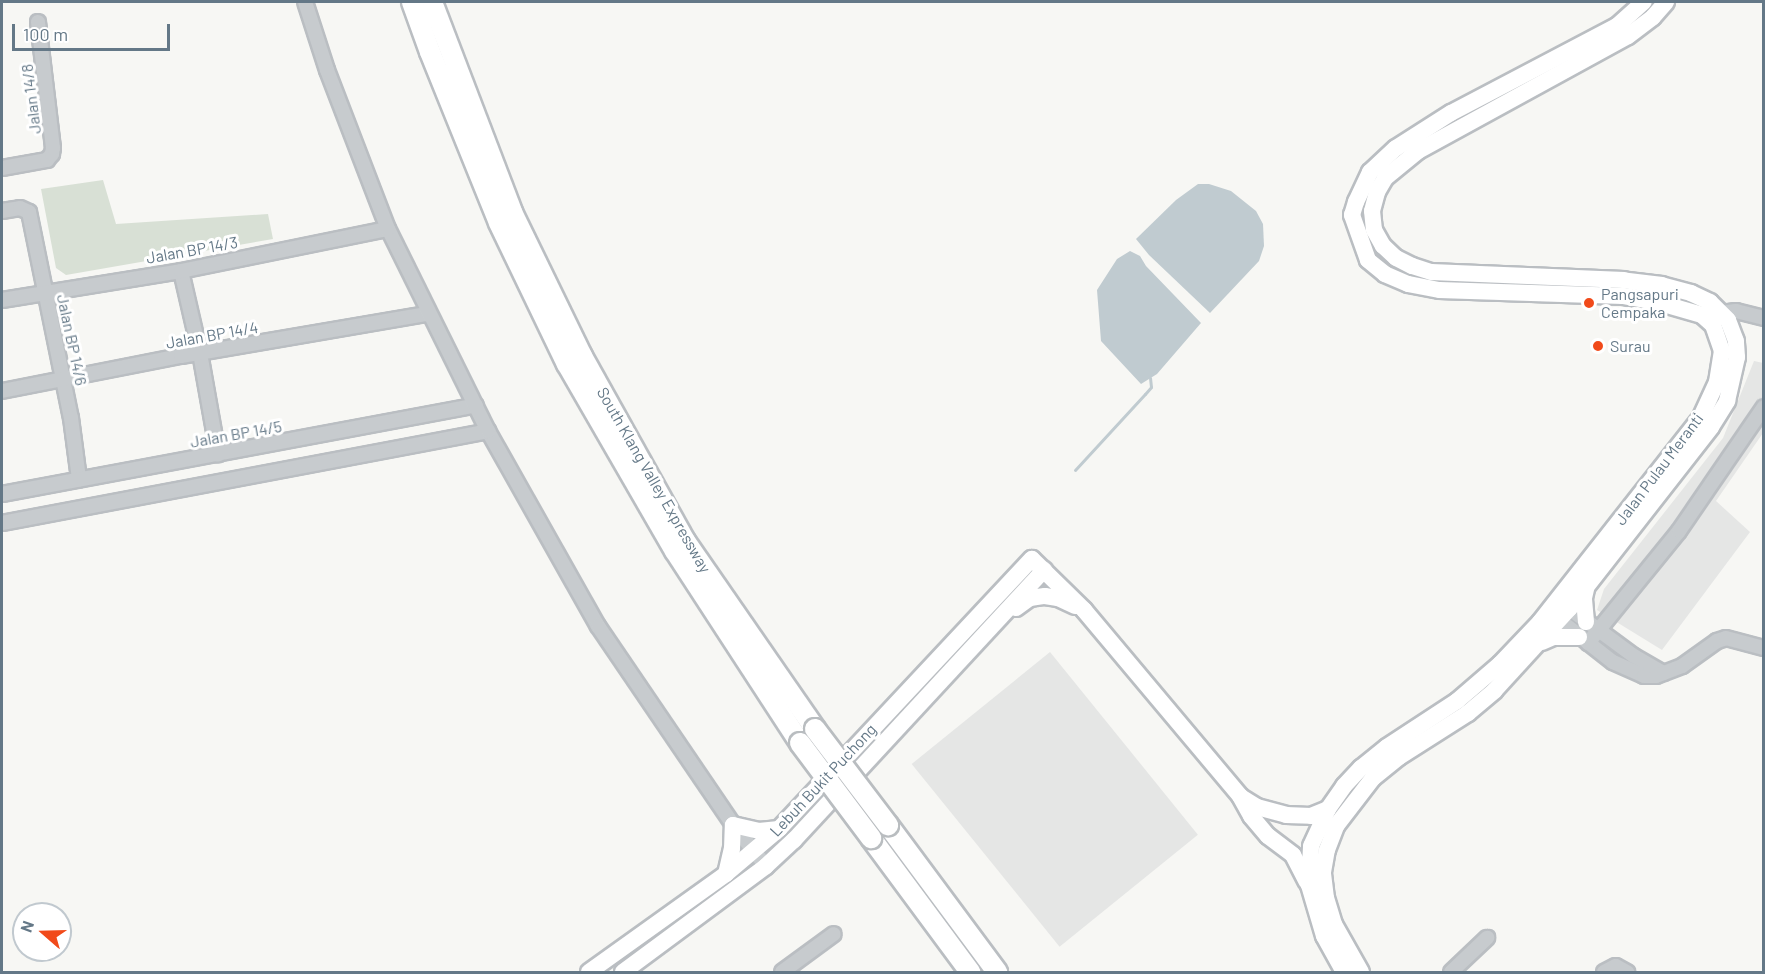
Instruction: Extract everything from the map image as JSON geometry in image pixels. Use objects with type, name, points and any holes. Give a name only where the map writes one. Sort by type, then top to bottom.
[{"type":"highway","name":"South Klang Valley Expressway","points":[[412,2],[499,222],[567,364],[675,551],[800,743],[970,972]]},
{"type":"highway","name":"South Klang Valley Expressway","points":[[432,2],[512,212],[582,356],[685,541],[815,729],[997,972]]},
{"type":"main road","name":"Jalan Pulau Meranti","points":[[1361,972],[1334,924],[1326,898],[1323,872],[1327,850],[1336,826],[1373,778],[1399,757],[1468,713],[1540,644],[1559,610],[1700,419],[1717,382],[1721,364],[1721,344],[1713,325],[1702,315],[1683,308],[1623,296],[1439,290],[1408,284],[1385,274],[1368,260],[1352,215],[1359,193],[1370,172],[1396,148],[1451,113],[1617,26],[1644,2]]},
{"type":"main road","name":"Jalan Pulau Meranti","points":[[1344,972],[1324,936],[1309,885],[1311,846],[1328,809],[1344,786],[1361,768],[1387,747],[1457,701],[1587,585],[1711,427],[1727,401],[1737,357],[1728,320],[1710,302],[1691,293],[1662,285],[1624,280],[1431,273],[1395,258],[1383,246],[1374,230],[1372,211],[1377,192],[1385,178],[1398,165],[1433,142],[1628,36],[1653,17],[1666,2]]},
{"type":"main road","points":[[1038,565],[1084,610],[1240,796],[1251,816],[1268,836],[1293,855],[1303,868],[1309,885]]},
{"type":"main road","name":"Lebuh Bukit Puchong","points":[[627,970],[766,866],[794,840],[1001,618],[1038,565]]},
{"type":"main road","name":"Lebuh Bukit Puchong","points":[[589,972],[754,852],[1038,565]]},
{"type":"main road","points":[[1587,585],[1584,598],[1592,626]]},
{"type":"main road","points":[[1001,618],[1030,598],[1045,596],[1058,598],[1084,610]]},
{"type":"main road","points":[[1540,644],[1553,637],[1583,640]]},
{"type":"main road","points":[[1240,796],[1257,807],[1286,815],[1311,816],[1328,809]]},
{"type":"main road","points":[[726,874],[732,849],[733,825],[759,831],[779,829]]},
{"type":"street","points":[[305,2],[327,70],[388,229],[488,432],[598,626],[733,825],[766,866]]},
{"type":"street","name":"Jalan 14/8","points":[[2,168],[47,160],[52,154],[38,22]]},
{"type":"street","name":"Jalan BP 14/6","points":[[2,211],[20,208],[26,209],[29,213],[63,380],[79,479]]},
{"type":"street","name":"Jalan BP 14/3","points":[[2,300],[181,271],[388,229]]},
{"type":"street","points":[[181,271],[200,353],[218,454]]},
{"type":"street","points":[[1720,313],[1736,311],[1764,318]]},
{"type":"street","name":"Jalan BP 14/4","points":[[2,391],[200,353],[428,314]]},
{"type":"street","name":"Jalan BP 14/5","points":[[2,494],[476,405]]},
{"type":"street","points":[[1583,640],[1592,626],[1679,531],[1764,408]]},
{"type":"street","points":[[2,523],[488,432]]},
{"type":"street","points":[[1559,610],[1592,626],[1634,656],[1664,673]]},
{"type":"street","points":[[1559,610],[1583,640],[1630,671],[1644,676],[1656,676],[1682,666],[1716,641],[1726,638],[1763,646]]},
{"type":"street","points":[[782,972],[834,934]]},
{"type":"street","points":[[1451,972],[1486,938]]},
{"type":"street","points":[[1604,972],[1616,966],[1628,972]]},
{"type":"shaded area","points":[[103,180],[116,224],[268,214],[273,239],[66,275],[56,268],[41,189]]},
{"type":"shaded area","points":[[1198,184],[1209,184],[1231,191],[1256,211],[1263,224],[1264,246],[1259,261],[1210,313],[1149,255],[1136,239],[1176,200]]},
{"type":"shaded area","points":[[1130,251],[1140,256],[1146,266],[1201,323],[1157,374],[1141,384],[1101,341],[1097,290],[1117,259]]},
{"type":"shaded area","points":[[1754,361],[1763,363],[1763,433],[1716,501],[1750,532],[1662,650],[1597,610],[1604,589],[1723,438]]},
{"type":"shaded area","points":[[1050,652],[1198,835],[1060,947],[912,764]]},
{"type":"waterway","points":[[1075,470],[1151,387],[1150,378]]},
{"type":"place","name":"Pangsapuri Cempaka","points":[[1589,303]]},
{"type":"place","name":"Surau","points":[[1598,346]]}]
